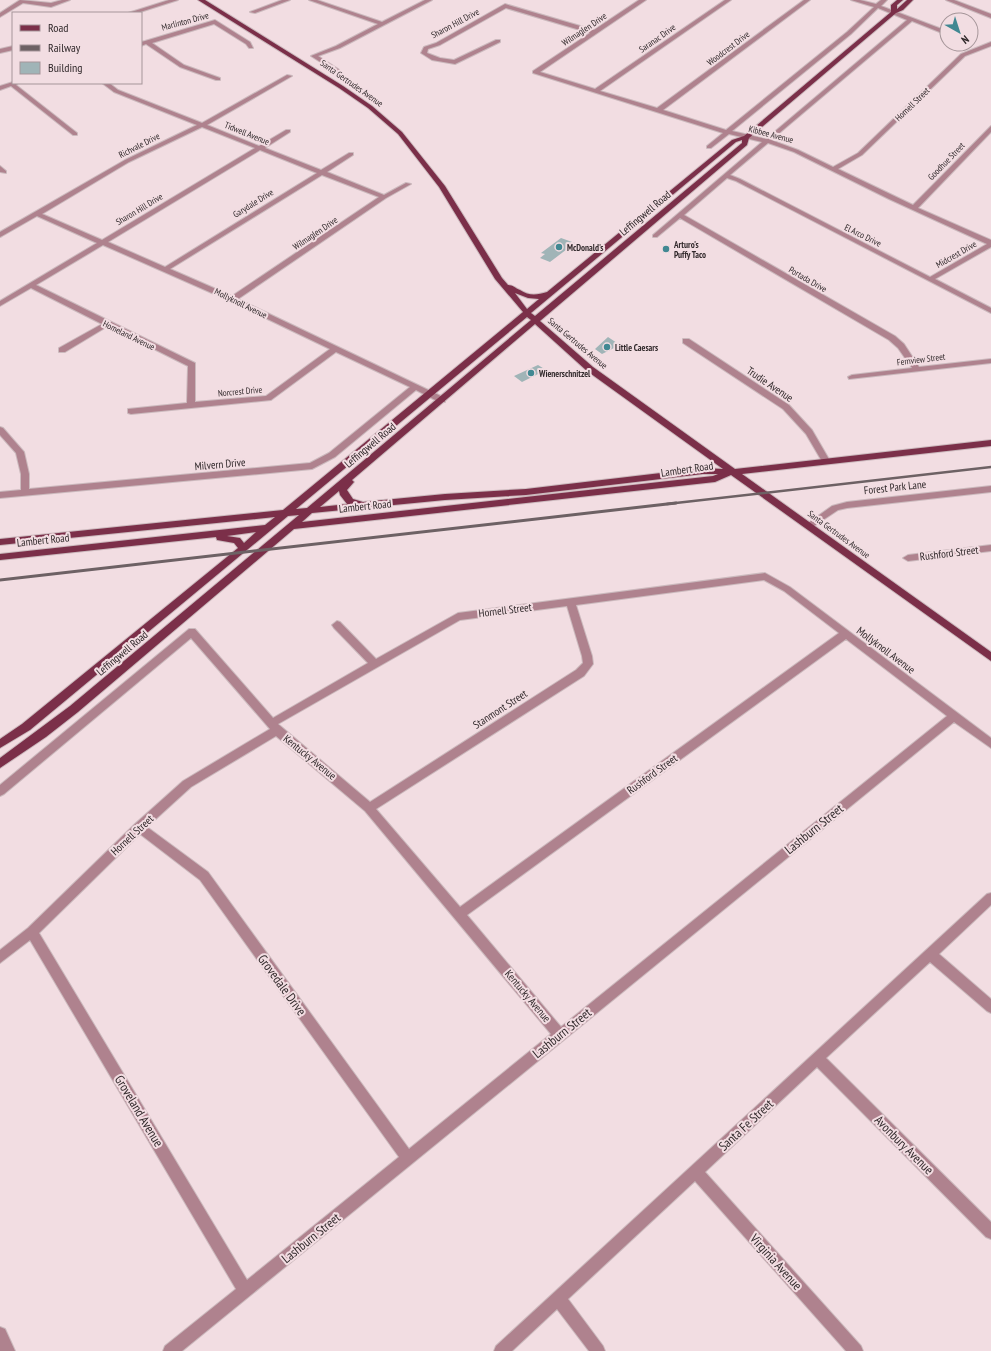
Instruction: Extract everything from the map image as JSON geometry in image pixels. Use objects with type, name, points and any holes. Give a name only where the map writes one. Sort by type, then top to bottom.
[{"type":"main road","name":"Santa Gertrudes Avenue","points":[[201,0],[341,87],[370,107],[400,133],[442,186],[499,279],[527,313],[590,369],[991,657]]},
{"type":"main road","name":"Leffingwell Road","points":[[894,12],[894,5],[900,0]]},
{"type":"main road","name":"Leffingwell Road","points":[[0,744],[51,706],[286,514],[734,141],[746,137],[910,0]]},
{"type":"main road","name":"Leffingwell Road","points":[[0,764],[74,709],[536,321],[745,144],[746,137]]},
{"type":"main road","points":[[499,279],[526,296],[541,296],[554,291]]},
{"type":"main road","name":"Lambert Road","points":[[0,542],[401,502],[526,492],[703,471],[732,472],[991,443]]},
{"type":"main road","points":[[358,470],[343,490],[346,499],[356,503],[401,502]]},
{"type":"main road","name":"Lambert Road","points":[[0,557],[715,479],[732,472]]},
{"type":"main road","points":[[182,538],[232,539],[236,540],[243,549]]},
{"type":"street","points":[[0,14],[23,1],[51,5],[68,0]]},
{"type":"street","points":[[133,12],[175,0]]},
{"type":"street","points":[[253,12],[288,0]]},
{"type":"street","points":[[312,0],[382,24]]},
{"type":"street","points":[[336,70],[314,56],[338,47],[429,0]]},
{"type":"street","name":"Wilmaglen Drive","points":[[534,72],[643,0]]},
{"type":"street","name":"Saranac Drive","points":[[596,91],[728,0]]},
{"type":"street","name":"Woodcrest Drive","points":[[659,110],[807,0]]},
{"type":"street","points":[[854,0],[877,6],[939,30]]},
{"type":"street","points":[[709,147],[849,33],[884,0]]},
{"type":"street","points":[[949,0],[991,16]]},
{"type":"street","name":"Sharon Hill Drive","points":[[498,42],[454,62],[448,62],[427,56],[424,53],[426,48],[438,44],[505,6],[594,32]]},
{"type":"street","points":[[655,236],[911,19]]},
{"type":"street","name":"Marlinton Drive","points":[[144,43],[215,22],[248,43],[251,47]]},
{"type":"street","points":[[144,43],[182,66],[218,79]]},
{"type":"street","name":"Hornell Street","points":[[834,169],[860,154],[963,55],[991,44]]},
{"type":"street","points":[[979,46],[991,51]]},
{"type":"street","points":[[0,52],[12,48]]},
{"type":"street","name":"Kibbee Avenue","points":[[534,72],[727,132],[767,141],[796,151],[891,198],[915,207],[991,244]]},
{"type":"street","name":"Richvale Drive","points":[[0,235],[127,161],[202,125],[289,76]]},
{"type":"street","points":[[0,88],[12,84]]},
{"type":"street","points":[[15,84],[75,134]]},
{"type":"street","name":"Tidwell Avenue","points":[[106,84],[116,91],[384,197]]},
{"type":"street","name":"Goodhue Street","points":[[915,207],[991,128]]},
{"type":"street","name":"Sharon Hill Drive","points":[[0,304],[258,148],[288,132]]},
{"type":"street","name":"Garydale Drive","points":[[166,269],[351,154]]},
{"type":"street","name":"El Arco Drive","points":[[726,176],[738,180],[830,229],[931,279],[991,311]]},
{"type":"street","name":"Wilmaglen Drive","points":[[233,299],[384,197],[408,184]]},
{"type":"street","name":"Mollyknoll Avenue","points":[[37,214],[103,241],[233,299],[442,400]]},
{"type":"street","name":"Portada Drive","points":[[680,215],[892,338],[901,346],[917,369]]},
{"type":"street","name":"Midcrest Drive","points":[[931,279],[991,244]]},
{"type":"street","name":"Homeland Avenue","points":[[32,286],[192,365],[191,405]]},
{"type":"street","points":[[62,350],[107,324]]},
{"type":"street","name":"Trudie Avenue","points":[[686,341],[786,407],[801,420],[810,431],[826,461]]},
{"type":"street","name":"Norcrest Drive","points":[[131,411],[268,398],[335,349]]},
{"type":"street","name":"Fernview Street","points":[[852,377],[991,361]]},
{"type":"street","name":"Milvern Drive","points":[[0,495],[312,466],[332,455],[415,387]]},
{"type":"street","points":[[0,430],[20,452],[25,474],[25,492]]},
{"type":"street","name":"Forest Park Lane","points":[[808,526],[835,508],[847,505],[991,489]]},
{"type":"street","name":"Rushford Street","points":[[908,558],[991,548]]},
{"type":"street","name":"Hornell Street","points":[[0,957],[32,932],[140,827],[187,784],[375,664],[458,617],[765,576]]},
{"type":"street","name":"Mollyknoll Avenue","points":[[765,576],[787,589],[991,744]]},
{"type":"street","name":"Stanmont Street","points":[[369,808],[580,673],[588,664],[587,656],[570,602]]},
{"type":"street","points":[[336,625],[375,664]]},
{"type":"street","name":"Kentucky Avenue","points":[[0,791],[192,632],[275,727],[369,808],[560,1035]]},
{"type":"street","name":"Rushford Street","points":[[459,914],[845,634]]},
{"type":"street","name":"Lashburn Street","points":[[170,1351],[954,716]]},
{"type":"street","name":"Grovedale Drive","points":[[140,827],[204,876],[408,1159]]},
{"type":"street","name":"Santa Fe Street","points":[[500,1351],[696,1172],[991,898]]},
{"type":"street","name":"Groveland Avenue","points":[[32,932],[245,1290]]},
{"type":"street","points":[[930,954],[991,1007]]},
{"type":"street","name":"Avonbury Avenue","points":[[817,1058],[991,1232]]},
{"type":"street","name":"Virginia Avenue","points":[[696,1172],[856,1351]]},
{"type":"street","points":[[558,1298],[598,1351]]},
{"type":"street","points":[[0,1334],[8,1351]]},
{"type":"building","name":"McDonald's","points":[[561,238],[575,243],[550,262],[540,258],[545,254],[541,253]]},
{"type":"building","name":"Little Caesars","points":[[608,337],[620,345],[602,354],[595,349]]},
{"type":"building","name":"Wienerschnitzel","points":[[538,365],[546,370],[522,382],[514,376]]},
{"type":"railway","points":[[667,504],[991,467]]},
{"type":"railway","points":[[0,580],[676,503]]},
{"type":"place","name":"McDonald's","points":[[559,247]]},
{"type":"place","name":"Arturo's Puffy Taco","points":[[666,249]]},
{"type":"place","name":"Little Caesars","points":[[607,347]]},
{"type":"place","name":"Wienerschnitzel","points":[[531,373]]}]
